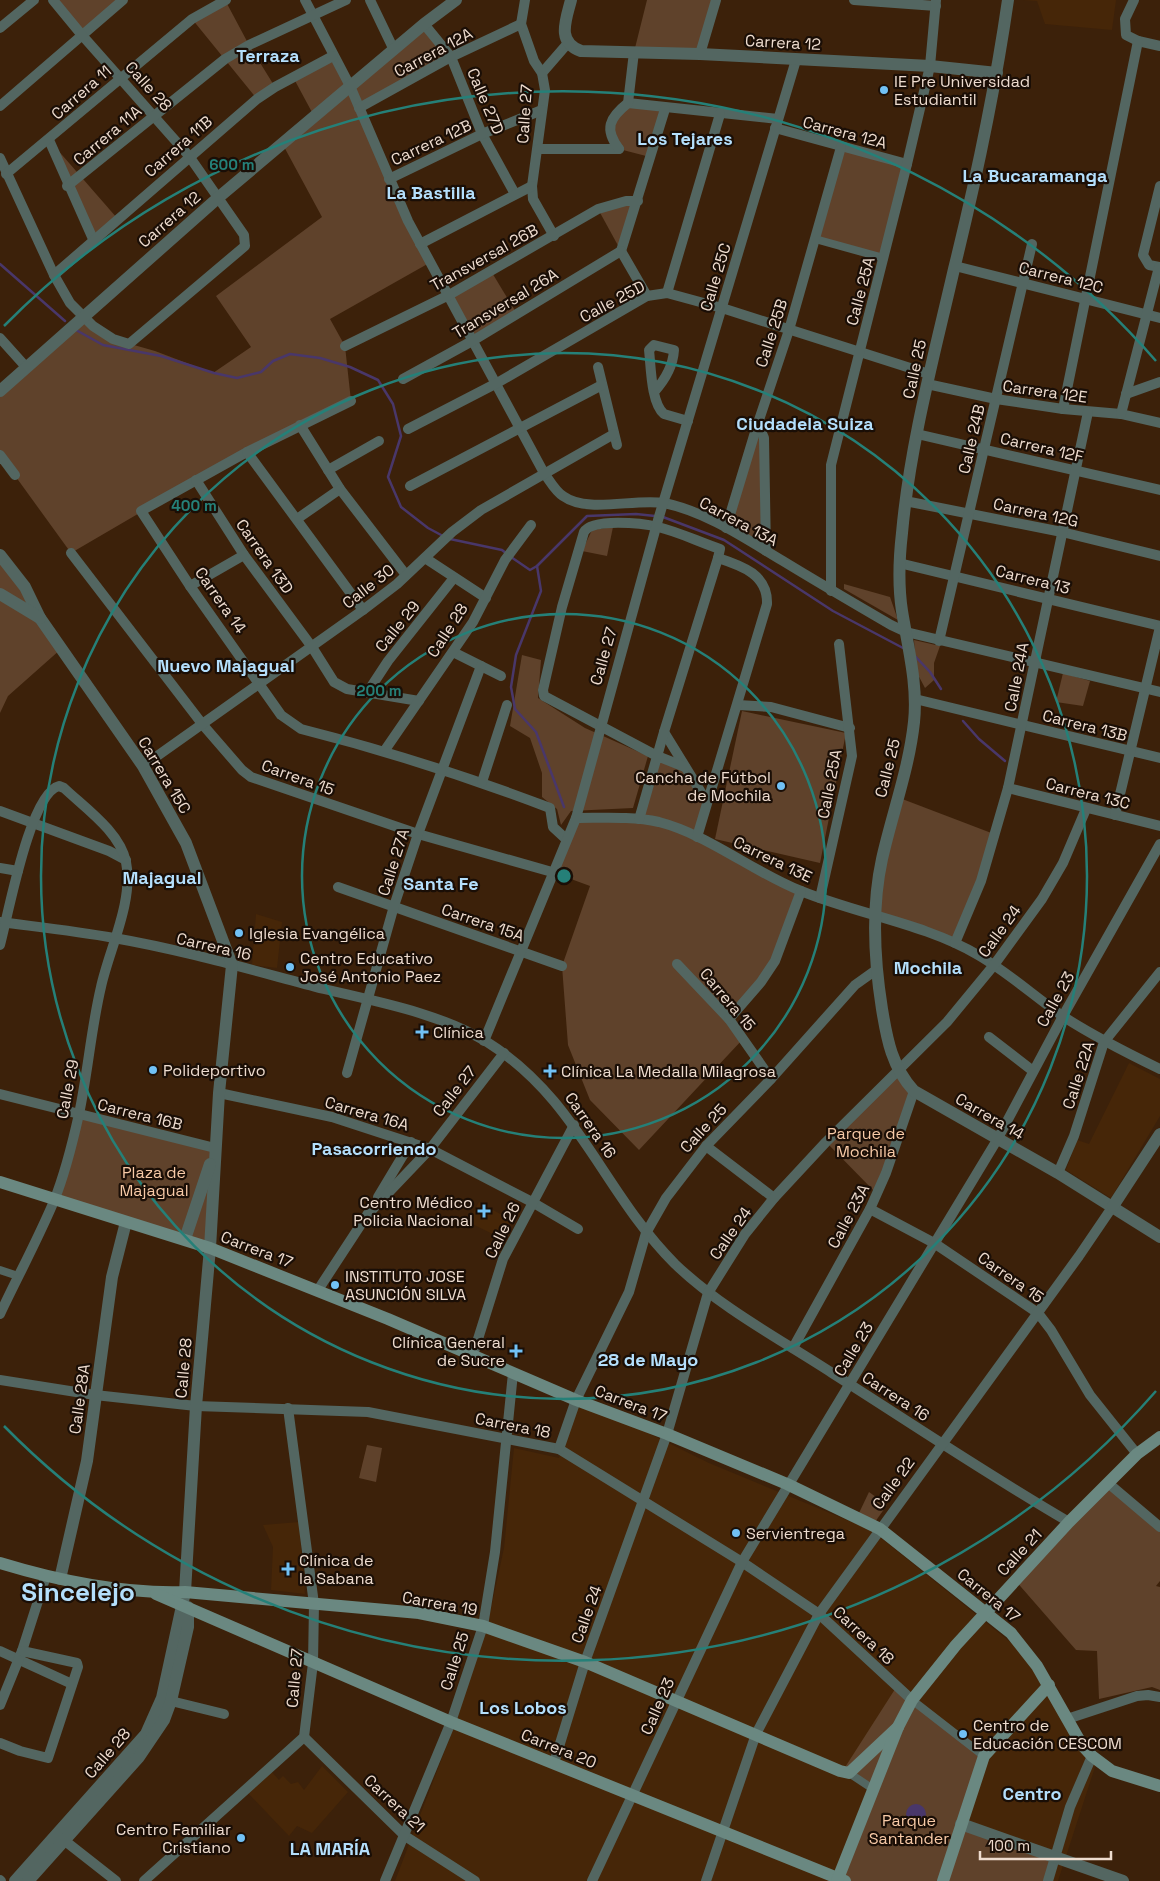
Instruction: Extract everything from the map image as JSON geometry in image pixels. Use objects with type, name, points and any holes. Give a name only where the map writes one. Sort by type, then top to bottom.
[{"type":"main road","name":"Carrera 17","points":[[0,1182],[210,1248],[318,1290],[576,1400],[667,1434],[787,1484],[880,1529],[986,1612],[1027,1651],[1092,1756],[1112,1771],[1160,1786]]},
{"type":"main road","name":"Calle 21","points":[[840,1880],[872,1789],[898,1727],[912,1700],[956,1645],[1069,1522],[1137,1454],[1160,1437]]},
{"type":"main road","name":"Carrera 19","points":[[0,1563],[60,1579],[154,1593],[185,1592],[419,1613],[483,1626],[584,1662],[849,1773]]},
{"type":"main road","name":"Carrera 20","points":[[154,1593],[451,1722],[840,1880]]},
{"type":"main road","points":[[942,1881],[984,1756],[1049,1685]]},
{"type":"main road","name":"Calle 21","points":[[849,1773],[898,1727]]},
{"type":"street","points":[[0,28],[34,0]]},
{"type":"street","name":"Calle 28","points":[[53,0],[80,34],[190,156],[244,235],[245,246],[236,256],[129,344],[113,339],[82,317]]},
{"type":"street","points":[[0,106],[80,34],[123,0]]},
{"type":"street","name":"Carrera 11","points":[[6,174],[192,19],[226,0]]},
{"type":"street","name":"Carrera 13A","points":[[305,0],[350,86],[389,179],[420,244],[522,428],[544,473],[563,497],[578,503],[660,515],[690,511],[726,528],[766,551],[891,625],[907,638],[939,641],[1160,692]]},
{"type":"street","name":"Carrera 11A","points":[[68,186],[224,59],[249,45],[346,0]]},
{"type":"street","points":[[370,0],[394,50]]},
{"type":"street","name":"Carrera 12","points":[[0,391],[219,197],[424,24],[456,0]]},
{"type":"street","points":[[525,0],[521,24],[534,60],[542,73]]},
{"type":"street","points":[[568,44],[564,36],[564,28],[571,0]]},
{"type":"street","points":[[700,54],[716,0]]},
{"type":"street","points":[[854,0],[936,3]]},
{"type":"street","name":"Calle 25","points":[[559,1449],[576,1400],[629,1292],[646,1233],[666,1198],[706,1146],[771,1079],[855,985],[876,970],[874,914],[881,860],[910,749],[915,698],[912,666],[899,586],[899,563],[906,501],[928,379],[955,266],[997,72],[1008,0]]},
{"type":"street","points":[[1134,0],[1125,20],[1126,35],[1138,41],[1160,46]]},
{"type":"street","name":"Calle 25A","points":[[832,591],[831,465],[908,164],[930,66],[936,3]]},
{"type":"street","name":"Calle 27D","points":[[424,24],[451,57],[482,134],[515,194]]},
{"type":"street","name":"Carrera 12A","points":[[359,108],[451,57],[521,24]]},
{"type":"street","points":[[1063,409],[1138,41]]},
{"type":"street","name":"Carrera 12","points":[[568,44],[581,51],[700,54],[930,66],[997,72]]},
{"type":"street","name":"Calle 27","points":[[554,236],[533,199],[532,186],[545,90],[542,73],[568,44]]},
{"type":"street","points":[[628,103],[634,52]]},
{"type":"street","name":"Carrera 11B","points":[[54,275],[257,98],[275,86],[333,56]]},
{"type":"street","name":"Calle 25C","points":[[660,515],[796,60]]},
{"type":"street","points":[[538,149],[618,149],[611,138],[610,124],[616,112],[628,103],[664,109],[720,114],[777,124]]},
{"type":"street","points":[[647,296],[621,251],[638,201],[664,109]]},
{"type":"street","name":"Carrera 12B","points":[[389,179],[482,134],[542,110]]},
{"type":"street","name":"Calle 25D","points":[[408,429],[497,384],[647,296],[667,293],[720,114]]},
{"type":"street","name":"Carrera 12A","points":[[777,124],[841,147],[908,164]]},
{"type":"street","points":[[49,140],[93,240]]},
{"type":"street","name":"Calle 25B","points":[[726,528],[789,330],[841,147]]},
{"type":"street","points":[[0,158],[54,275],[70,303],[82,317]]},
{"type":"street","points":[[420,244],[532,186]]},
{"type":"street","points":[[1121,414],[1159,267],[1145,262],[1143,255],[1160,186]]},
{"type":"street","name":"Transversal 26B","points":[[345,346],[449,295],[598,209],[626,201],[638,201]]},
{"type":"street","points":[[815,239],[884,258]]},
{"type":"street","name":"Calle 24B","points":[[939,641],[1032,244]]},
{"type":"street","name":"Transversal 26A","points":[[403,379],[474,340],[621,251]]},
{"type":"street","name":"Carrera 12C","points":[[955,266],[1160,318]]},
{"type":"street","name":"Carrera 12E","points":[[667,293],[722,308],[859,352],[928,379],[996,399],[1063,409],[1121,414],[1160,423]]},
{"type":"street","points":[[0,338],[26,367]]},
{"type":"street","points":[[598,367],[617,445]]},
{"type":"street","points":[[1126,394],[1160,382]]},
{"type":"street","points":[[410,486],[602,385]]},
{"type":"street","points":[[654,392],[660,410],[688,421]]},
{"type":"street","points":[[196,480],[247,452],[351,401]]},
{"type":"street","name":"Calle 24A","points":[[955,943],[981,881],[1008,788],[1088,412]]},
{"type":"street","points":[[300,425],[340,489],[406,575]]},
{"type":"street","points":[[756,429],[761,431],[764,438],[766,551]]},
{"type":"street","name":"Calle 30","points":[[143,766],[363,610],[406,575],[452,532],[481,510],[614,434]]},
{"type":"street","name":"Carrera 12F","points":[[917,434],[1160,490]]},
{"type":"street","points":[[328,470],[379,441]]},
{"type":"street","points":[[247,452],[363,610]]},
{"type":"street","points":[[0,455],[15,475]]},
{"type":"street","name":"Carrera 14","points":[[196,480],[141,511],[190,586],[282,715],[295,726],[385,750],[442,768],[550,808],[553,827],[566,839]]},
{"type":"street","name":"Carrera 13D","points":[[196,480],[244,554],[312,647],[334,682],[347,689],[419,701]]},
{"type":"street","points":[[297,519],[340,489]]},
{"type":"street","name":"Carrera 12G","points":[[906,501],[1062,532],[1160,556]]},
{"type":"street","points":[[639,819],[657,756],[664,732],[720,549],[660,515],[586,528],[562,607],[543,694],[547,700],[657,756],[685,767]]},
{"type":"street","name":"Calle 27","points":[[576,818],[599,726],[660,515]]},
{"type":"street","name":"Calle 28","points":[[385,750],[453,652],[486,598],[505,560],[531,525]]},
{"type":"street","name":"Carrera 15","points":[[72,553],[203,725],[242,770],[251,776],[418,834],[552,872]]},
{"type":"street","points":[[190,586],[244,554]]},
{"type":"street","name":"Carrera 15C","points":[[0,555],[25,587],[40,618],[143,766],[186,843],[232,965]]},
{"type":"street","points":[[425,558],[454,579],[486,598]]},
{"type":"street","points":[[697,837],[767,604],[767,591],[751,572],[718,558]]},
{"type":"street","name":"Carrera 13","points":[[899,563],[1160,626]]},
{"type":"street","name":"Calle 29","points":[[367,693],[388,661],[454,579]]},
{"type":"street","points":[[4,596],[16,596],[25,587]]},
{"type":"street","name":"Carrera 15C","points":[[4,596],[40,618]]},
{"type":"street","points":[[1115,815],[1160,626]]},
{"type":"street","name":"Calle 25A","points":[[820,898],[852,756],[839,644]]},
{"type":"street","points":[[453,652],[501,676]]},
{"type":"street","name":"Calle 27A","points":[[347,1073],[366,999],[394,906],[418,834],[481,666]]},
{"type":"street","name":"Carrera 13B","points":[[915,698],[1160,758]]},
{"type":"street","points":[[482,782],[507,705]]},
{"type":"street","points":[[738,705],[770,707],[850,728]]},
{"type":"street","points":[[664,732],[707,802]]},
{"type":"street","points":[[0,945],[3,922],[31,824],[51,791],[59,786],[64,788],[110,833],[120,846],[126,860]]},
{"type":"street","name":"Carrera 13C","points":[[1008,788],[1160,826]]},
{"type":"street","name":"Calle 24","points":[[554,1763],[584,1662],[667,1434],[708,1293],[745,1234],[774,1198],[826,1142],[947,1022],[994,965],[1042,899],[1063,863],[1086,809]]},
{"type":"street","points":[[0,811],[31,824],[109,851],[126,860]]},
{"type":"street","points":[[484,1041],[522,951],[552,872],[576,818]]},
{"type":"street","name":"Carrera 13E","points":[[576,818],[639,819],[659,822],[697,837],[748,866],[801,891],[874,914],[955,943],[994,965],[1063,1016],[1104,1042],[1160,1069]]},
{"type":"street","name":"Calle 23","points":[[592,1881],[634,1797],[676,1700],[742,1562],[787,1484],[850,1384],[996,1140],[1160,844]]},
{"type":"street","name":"Calle 29","points":[[0,1314],[54,1200],[79,1114],[101,985],[116,938],[128,876],[126,860]]},
{"type":"street","points":[[0,868],[18,872]]},
{"type":"street","name":"Carrera 15A","points":[[338,887],[562,966]]},
{"type":"street","points":[[729,1019],[761,982],[775,961],[801,891]]},
{"type":"street","name":"Carrera 16","points":[[3,922],[116,938],[232,965],[447,1022],[484,1041],[504,1053],[551,1096],[574,1125],[646,1233],[708,1293],[942,1444],[1069,1522]]},
{"type":"street","name":"Carrera 15","points":[[677,964],[729,1019],[771,1079]]},
{"type":"street","name":"Calle 28","points":[[14,1881],[139,1757],[164,1720],[171,1701],[188,1627],[185,1592],[196,1406],[210,1248],[218,1093],[232,965]]},
{"type":"street","name":"Carrera 14","points":[[876,970],[887,1039],[898,1071],[914,1091],[996,1140],[1058,1173],[1160,1237]]},
{"type":"street","name":"Calle 22A","points":[[1058,1173],[1074,1136],[1104,1042],[1160,972]]},
{"type":"street","points":[[989,1037],[1033,1071]]},
{"type":"street","name":"Calle 27","points":[[368,1214],[430,1148],[504,1053]]},
{"type":"street","name":"Calle 23A","points":[[793,1348],[870,1208],[886,1173],[914,1091]]},
{"type":"street","name":"Carrera 16A","points":[[218,1093],[332,1117],[430,1148],[532,1202],[578,1229]]},
{"type":"street","name":"Carrera 16B","points":[[0,1094],[215,1148]]},
{"type":"street","name":"Calle 26","points":[[473,1355],[502,1259],[574,1125]]},
{"type":"street","name":"Calle 22","points":[[706,1881],[756,1734],[819,1614],[1038,1313],[1113,1206],[1160,1134]]},
{"type":"street","name":"Calle 27","points":[[318,1290],[368,1214],[411,1142]]},
{"type":"street","points":[[706,1146],[774,1198]]},
{"type":"street","name":"Calle 28","points":[[185,1240],[215,1148]]},
{"type":"street","name":"Carrera 15","points":[[870,1208],[934,1243],[1038,1313],[1051,1330],[1090,1395],[1137,1454]]},
{"type":"street","name":"Calle 28A","points":[[60,1579],[87,1461],[112,1277],[126,1222]]},
{"type":"street","points":[[0,1270],[18,1276]]},
{"type":"street","points":[[505,1439],[513,1373]]},
{"type":"street","name":"Carrera 18","points":[[0,1380],[96,1395],[196,1406],[368,1412],[559,1449],[742,1562],[819,1614],[912,1700],[984,1756]]},
{"type":"street","name":"Calle 27","points":[[288,1408],[314,1604],[313,1663],[304,1737]]},
{"type":"street","name":"Calle 25","points":[[385,1881],[451,1722],[483,1626],[495,1552],[505,1439]]},
{"type":"street","points":[[1108,1483],[1160,1527]]},
{"type":"street","points":[[0,1705],[21,1655],[46,1576]]},
{"type":"street","name":"Calle 28","points":[[28,1881],[60,1837],[132,1750],[150,1725],[167,1680],[185,1608]]},
{"type":"street","points":[[0,1652],[77,1664],[78,1667],[48,1758],[20,1751],[0,1743]]},
{"type":"street","points":[[21,1655],[72,1684]]},
{"type":"street","points":[[1067,1718],[1137,1696],[1160,1697]]},
{"type":"street","points":[[171,1701],[224,1714]]},
{"type":"street","points":[[144,1881],[304,1737]]},
{"type":"street","name":"Carrera 21","points":[[304,1737],[405,1836],[475,1881]]},
{"type":"street","points":[[1048,1881],[1070,1807],[1092,1756]]},
{"type":"street","points":[[849,1773],[872,1789]]},
{"type":"street","points":[[960,1824],[1123,1881]]},
{"type":"street","points":[[60,1837],[116,1881]]},
{"type":"shaded area","points":[[1023,0],[1116,0],[1112,30],[1045,24],[1037,1]]},
{"type":"shaded area","points":[[256,914],[282,922],[277,968],[252,965]]},
{"type":"shaded area","points":[[1129,1063],[1160,1079],[1160,1116],[1111,1198],[1066,1170],[1077,1140],[1089,1144]]},
{"type":"shaded area","name":"Centro Médico Policia Nacional","points":[[479,1202],[511,1220],[501,1238],[468,1222]]},
{"type":"shaded area","points":[[579,1404],[634,1426],[709,1463],[871,1530],[1019,1649],[1096,1764],[1058,1881],[395,1881],[455,1724],[487,1627],[504,1548],[514,1448],[559,1458]]},
{"type":"shaded area","name":"Clínica de la Sabana","points":[[299,1522],[305,1594],[271,1590],[273,1547],[263,1525]]},
{"type":"shaded area","points":[[322,1766],[348,1792],[312,1833],[297,1826],[289,1836],[247,1792],[271,1771],[279,1780],[283,1776],[291,1784],[298,1782],[304,1790]]},
{"type":"shaded area","points":[[916,1804],[923,1807],[926,1814],[923,1821],[916,1824],[909,1821],[906,1814],[909,1807]]},
{"type":"green space","points":[[53,0],[123,0],[81,34]]},
{"type":"green space","points":[[225,0],[249,45],[275,87],[257,99],[192,19]]},
{"type":"green space","points":[[647,0],[716,0],[700,54],[634,52]]},
{"type":"green space","points":[[424,24],[451,57],[359,108],[431,262],[330,319],[345,346],[351,401],[196,480],[71,553],[0,455],[0,391],[82,317],[113,339],[155,351],[213,373],[251,347],[216,296],[322,217],[282,143],[314,116],[293,77],[333,56],[349,86]]},
{"type":"green space","points":[[628,103],[665,109],[650,157],[619,149],[611,138],[616,112]]},
{"type":"green space","points":[[49,140],[117,218],[93,239]]},
{"type":"green space","points":[[841,147],[907,164],[884,258],[815,239]]},
{"type":"green space","points":[[638,201],[621,251],[598,209]]},
{"type":"green space","points":[[491,271],[517,314],[474,340],[449,295]]},
{"type":"green space","points":[[755,437],[762,439],[766,551],[726,528]]},
{"type":"green space","points":[[613,527],[607,556],[582,551],[592,530]]},
{"type":"green space","points":[[0,555],[61,649],[8,696],[0,713]]},
{"type":"green space","points":[[844,584],[890,597],[898,620],[844,589]]},
{"type":"green space","points":[[914,640],[940,646],[934,663],[934,680],[925,688],[916,671]]},
{"type":"green space","points":[[522,655],[541,660],[538,698],[585,728],[648,756],[633,808],[571,811],[561,825],[557,809],[542,797],[542,773],[530,738],[510,726]]},
{"type":"green space","points":[[1063,673],[1090,681],[1083,706],[1056,702]]},
{"type":"green space","name":"Cancha de Fútbol de Mochila","points":[[742,711],[846,733],[820,863],[715,839]]},
{"type":"green space","points":[[657,756],[685,767],[707,802],[697,837],[801,891],[775,961],[729,1019],[743,1039],[639,1150],[590,1100],[568,1045],[562,966],[590,886],[552,872],[576,818],[640,816]]},
{"type":"green space","points":[[897,797],[994,834],[955,943],[875,914]]},
{"type":"green space","name":"Parque de Mochila","points":[[898,1071],[914,1091],[877,1194],[826,1142]]},
{"type":"green space","name":"Plaza de Majagual","points":[[79,1114],[215,1148],[210,1248],[54,1200]]},
{"type":"green space","points":[[367,1445],[382,1448],[376,1482],[359,1478]]},
{"type":"green space","points":[[1108,1483],[1160,1527],[1160,1581],[1156,1586],[1160,1587],[1160,1690],[1152,1687],[1099,1699],[1097,1651],[1076,1650],[1015,1580]]},
{"type":"green space","points":[[869,1492],[887,1505],[875,1522],[859,1513]]},
{"type":"green space","name":"Parque Santander","points":[[897,1686],[984,1756],[962,1825],[1055,1858],[1048,1881],[845,1881],[838,1878],[872,1790],[842,1772]]},
{"type":"waterway","points":[[0,264],[65,321]]},
{"type":"waterway","points":[[76,330],[103,345],[161,356],[214,373],[237,378],[261,372],[273,361],[290,354],[320,358],[350,367],[378,380],[393,404],[401,436],[388,477],[401,507],[428,528],[443,536]]},
{"type":"waterway","points":[[511,557],[530,570],[537,566],[587,516],[636,514],[655,516]]},
{"type":"waterway","points":[[663,517],[724,540],[833,611],[903,648]]},
{"type":"waterway","points":[[450,539],[502,550],[507,554]]},
{"type":"waterway","points":[[537,566],[541,591],[516,655],[511,687],[515,709],[536,732],[564,807]]},
{"type":"waterway","points":[[914,655],[930,672],[941,689]]},
{"type":"waterway","points":[[963,721],[979,739],[1005,761]]},
{"type":"place","name":"IE Pre Universidad Estudiantil","points":[[884,90]]},
{"type":"place","name":"Cancha de Fútbol de Mochila","points":[[781,786]]},
{"type":"place","name":"Iglesia Evangélica","points":[[239,933]]},
{"type":"place","name":"Centro Educativo José Antonio Paez","points":[[290,967]]},
{"type":"place","name":"Clínica","points":[[422,1032]]},
{"type":"place","name":"Polideportivo","points":[[153,1070]]},
{"type":"place","name":"Clínica La Medalla Milagrosa","points":[[550,1071]]},
{"type":"place","name":"Centro Médico Policia Nacional","points":[[484,1211]]},
{"type":"place","name":"INSTITUTO JOSE ASUNCIÓN SILVA","points":[[335,1285]]},
{"type":"place","name":"Clínica General de Sucre","points":[[516,1351]]},
{"type":"place","name":"Servientrega","points":[[736,1533]]},
{"type":"place","name":"Clínica de la Sabana","points":[[288,1569]]},
{"type":"place","name":"Centro de Educación CESCOM","points":[[963,1734]]},
{"type":"place","name":"Centro Familiar Cristiano","points":[[241,1838]]},
{"type":"district","name":"Terraza","points":[[268,56]]},
{"type":"district","name":"Los Tejares","points":[[685,139]]},
{"type":"district","name":"La Bucaramanga","points":[[1035,176]]},
{"type":"district","name":"La Bastilla","points":[[431,193]]},
{"type":"district","name":"Ciudadela Suiza","points":[[805,424]]},
{"type":"district","name":"Nuevo Majagual","points":[[226,666]]},
{"type":"district","name":"Majagual","points":[[162,878]]},
{"type":"district","name":"Santa Fe","points":[[441,884]]},
{"type":"district","name":"Mochila","points":[[928,968]]},
{"type":"district","name":"Pasacorriendo","points":[[374,1149]]},
{"type":"district","name":"28 de Mayo","points":[[648,1360]]},
{"type":"district","name":"Sincelejo","points":[[78,1592]]},
{"type":"district","name":"Los Lobos","points":[[523,1708]]},
{"type":"district","name":"Centro","points":[[1032,1794]]},
{"type":"district","name":"LA MARÍA","points":[[330,1849]]}]
